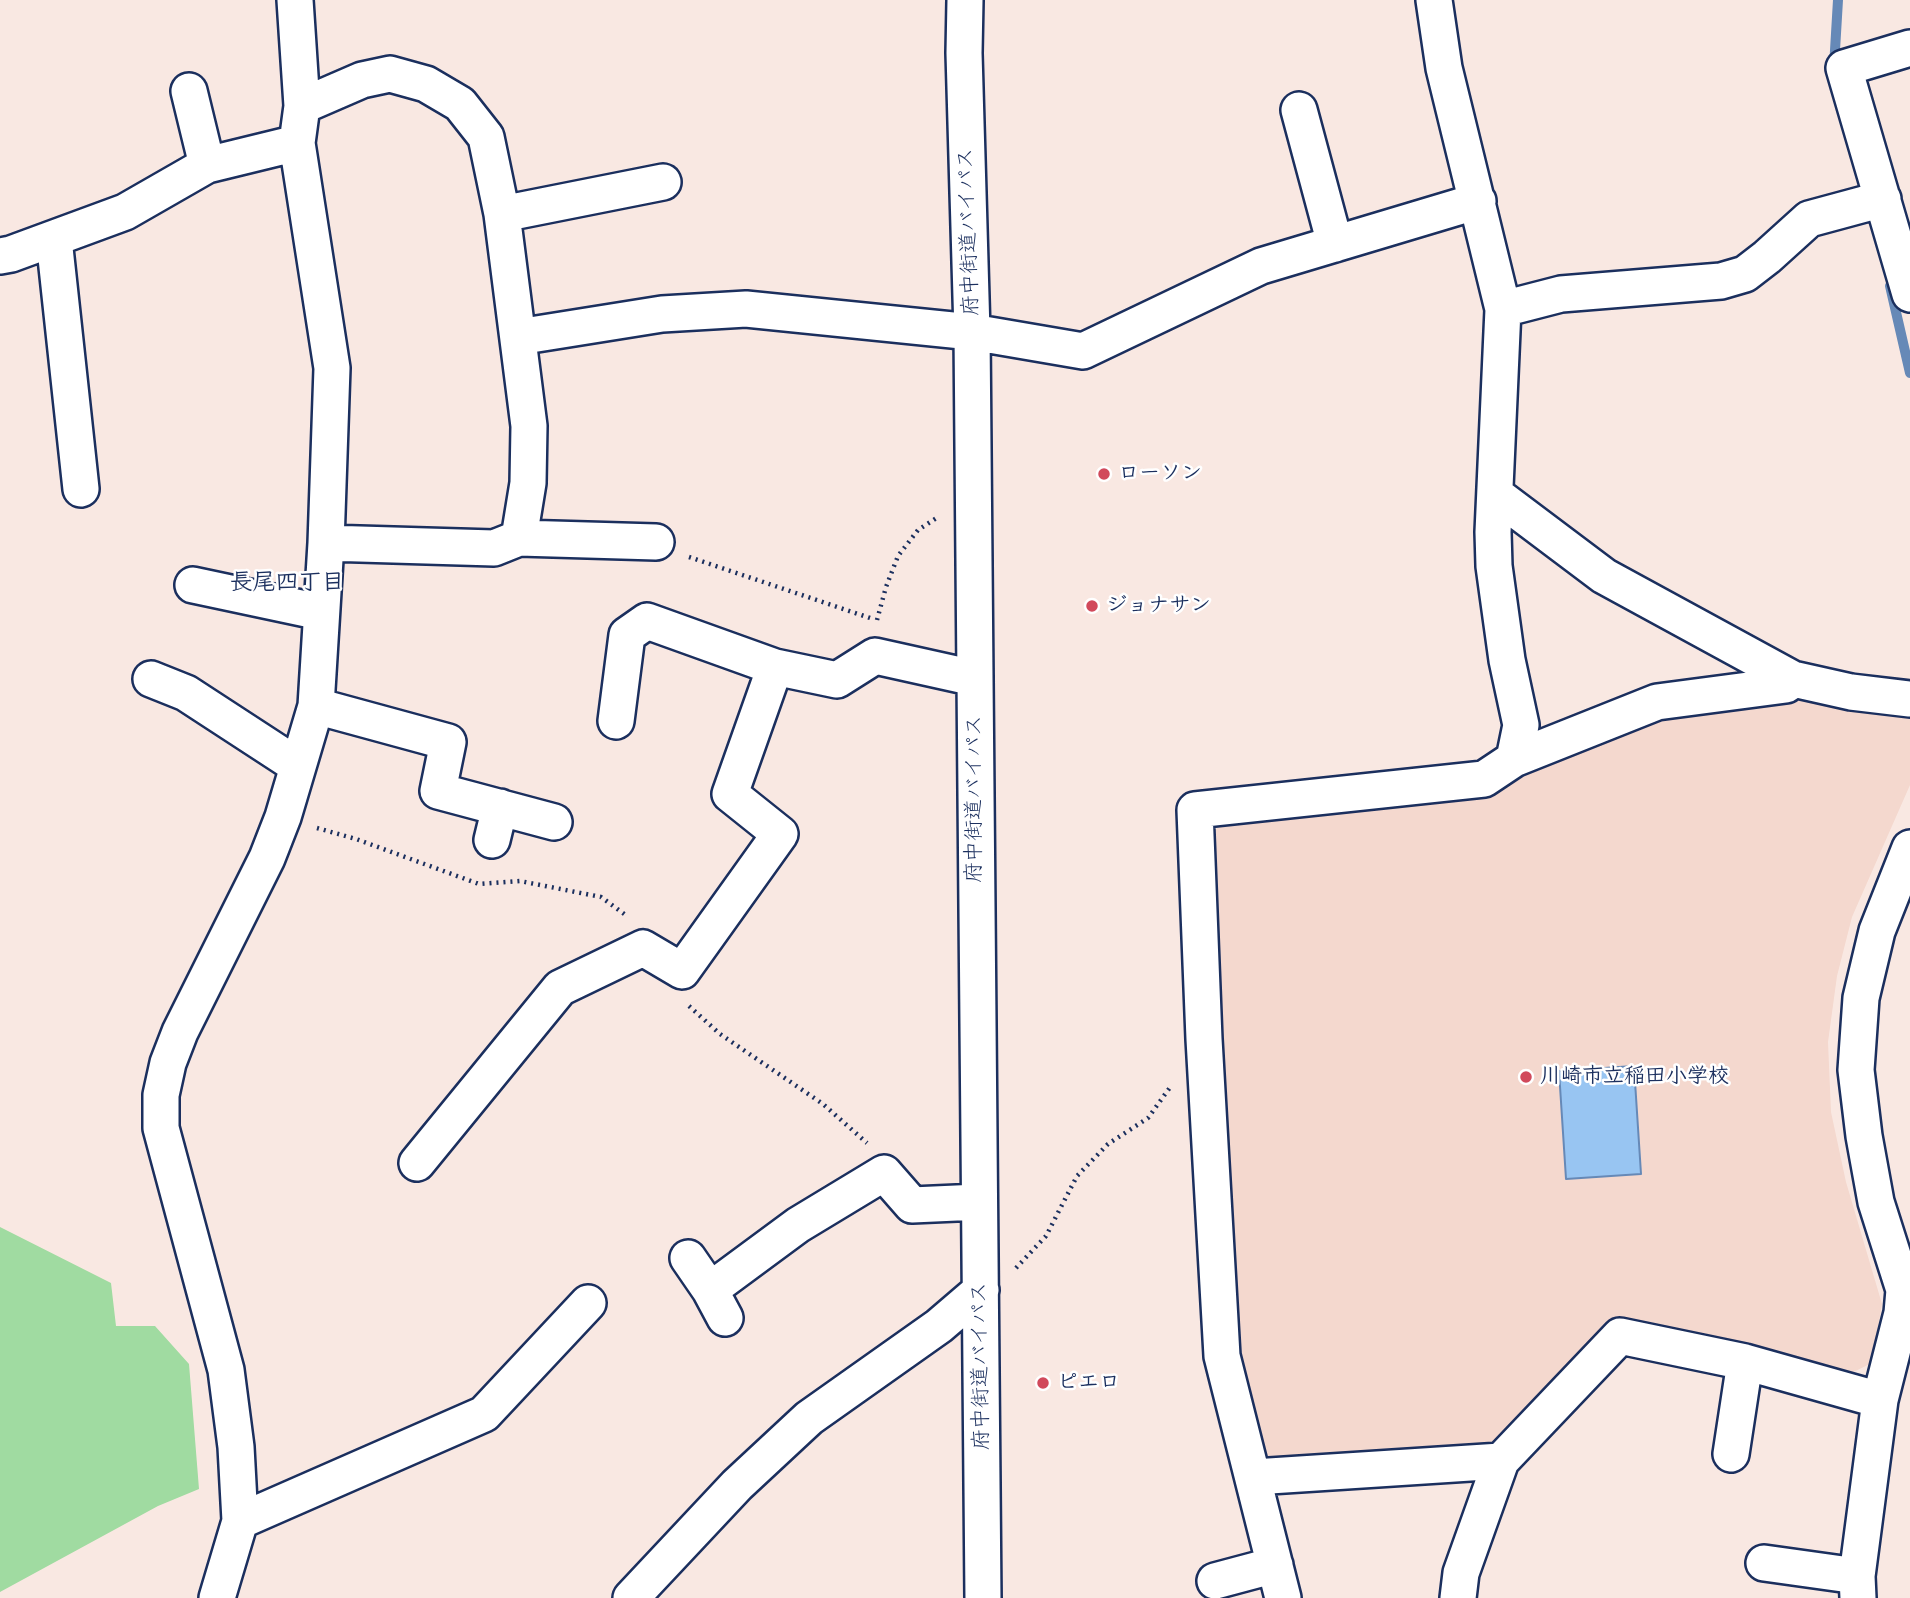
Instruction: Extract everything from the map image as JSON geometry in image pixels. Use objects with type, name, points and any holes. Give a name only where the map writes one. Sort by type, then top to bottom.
[{"type":"street","points":[[218,1598],[240,1521],[236,1447],[226,1370],[161,1128],[161,1095],[168,1063],[180,1032],[267,858],[283,817],[316,706],[326,543],[332,369],[297,143],[302,106],[295,0]]},
{"type":"street","name":"府中街道バイパス","points":[[965,0],[964,53],[972,332],[983,1598]]},
{"type":"street","points":[[1434,0],[1444,68],[1503,309],[1494,566],[1507,660],[1521,725],[1514,759]]},
{"type":"street","points":[[1910,48],[1844,68],[1910,295]]},
{"type":"street","points":[[302,106],[362,79],[390,74],[426,84],[460,104],[486,137],[502,214],[529,426],[528,483],[519,538]]},
{"type":"street","points":[[189,91],[207,164]]},
{"type":"street","points":[[1298,110],[1335,244]]},
{"type":"street","points":[[0,256],[125,212],[207,164],[297,143]]},
{"type":"street","points":[[502,214],[663,182]]},
{"type":"street","points":[[1503,309],[1561,295],[1721,281],[1745,274],[1809,219],[1884,199]]},
{"type":"street","points":[[517,337],[662,314],[746,309],[972,332],[1083,351],[1261,266],[1478,201]]},
{"type":"street","points":[[54,239],[61,442],[81,489]]},
{"type":"street","points":[[1495,494],[1604,576],[1793,679],[1851,692],[1910,699]]},
{"type":"street","points":[[326,543],[494,548],[519,538],[656,542]]},
{"type":"street","points":[[193,585],[320,612]]},
{"type":"street","points":[[616,721],[627,635],[647,621],[775,667],[837,680],[875,656],[974,678]]},
{"type":"street","points":[[417,1163],[560,988],[643,948],[682,971],[780,834],[730,794],[775,667]]},
{"type":"street","points":[[150,679],[186,693],[298,766]]},
{"type":"street","points":[[1283,1598],[1222,1356],[1204,1040],[1195,810],[1484,779],[1514,759],[1657,702],[1786,685],[1793,679]]},
{"type":"street","points":[[316,706],[448,742],[438,791],[496,824],[554,822]]},
{"type":"street","points":[[1764,1563],[1857,1587],[1891,1398],[1904,1290],[1875,1202],[1864,1136],[1856,1070],[1861,998],[1877,931],[1910,848]]},
{"type":"street","points":[[688,1258],[717,1304],[790,1214],[884,1173],[912,1205],[979,1202]]},
{"type":"street","points":[[631,1598],[737,1485],[809,1418],[939,1326],[981,1290]]},
{"type":"street","points":[[240,1521],[484,1414],[588,1303]]},
{"type":"street","points":[[1458,1598],[1461,1573],[1501,1461],[1620,1336],[1745,1362],[1891,1398]]},
{"type":"street","points":[[1731,1454],[1745,1362]]},
{"type":"street","points":[[1254,1477],[1501,1461]]},
{"type":"street","points":[[1215,1581],[1275,1565]]},
{"type":"path","points":[[875,656],[877,621],[898,556],[918,530],[942,514]]},
{"type":"path","points":[[656,542],[681,555],[877,621]]},
{"type":"path","points":[[682,971],[687,1004],[720,1034],[823,1104],[878,1153],[884,1173]]},
{"type":"path","points":[[1011,1273],[1046,1236],[1077,1176],[1108,1144],[1148,1118],[1172,1084]]},
{"type":"shaded area","name":"川崎市立稲田小学校","points":[[1799,696],[1910,710],[1910,785],[1852,917],[1837,976],[1828,1042],[1831,1112],[1846,1182],[1882,1304],[1872,1363],[1843,1377],[1617,1321],[1489,1453],[1271,1463],[1259,1450],[1237,1364],[1208,839],[1222,822],[1537,761],[1640,722]]},
{"type":"green space","points":[[0,1227],[111,1283],[116,1326],[155,1326],[189,1364],[199,1489],[158,1506],[0,1592]]},
{"type":"water","points":[[1634,1066],[1641,1174],[1566,1179],[1559,1071]]},
{"type":"waterway","points":[[1834,67],[1838,0]]},
{"type":"waterway","points":[[1890,286],[1910,373]]},
{"type":"place","name":"ローソン","points":[[1104,474]]},
{"type":"place","name":"ジョナサン","points":[[1092,606]]},
{"type":"place","name":"川崎市立稲田小学校","points":[[1526,1077]]},
{"type":"place","name":"ピエロ","points":[[1043,1383]]},
{"type":"district","name":"長尾四丁目","points":[[287,583]]}]
